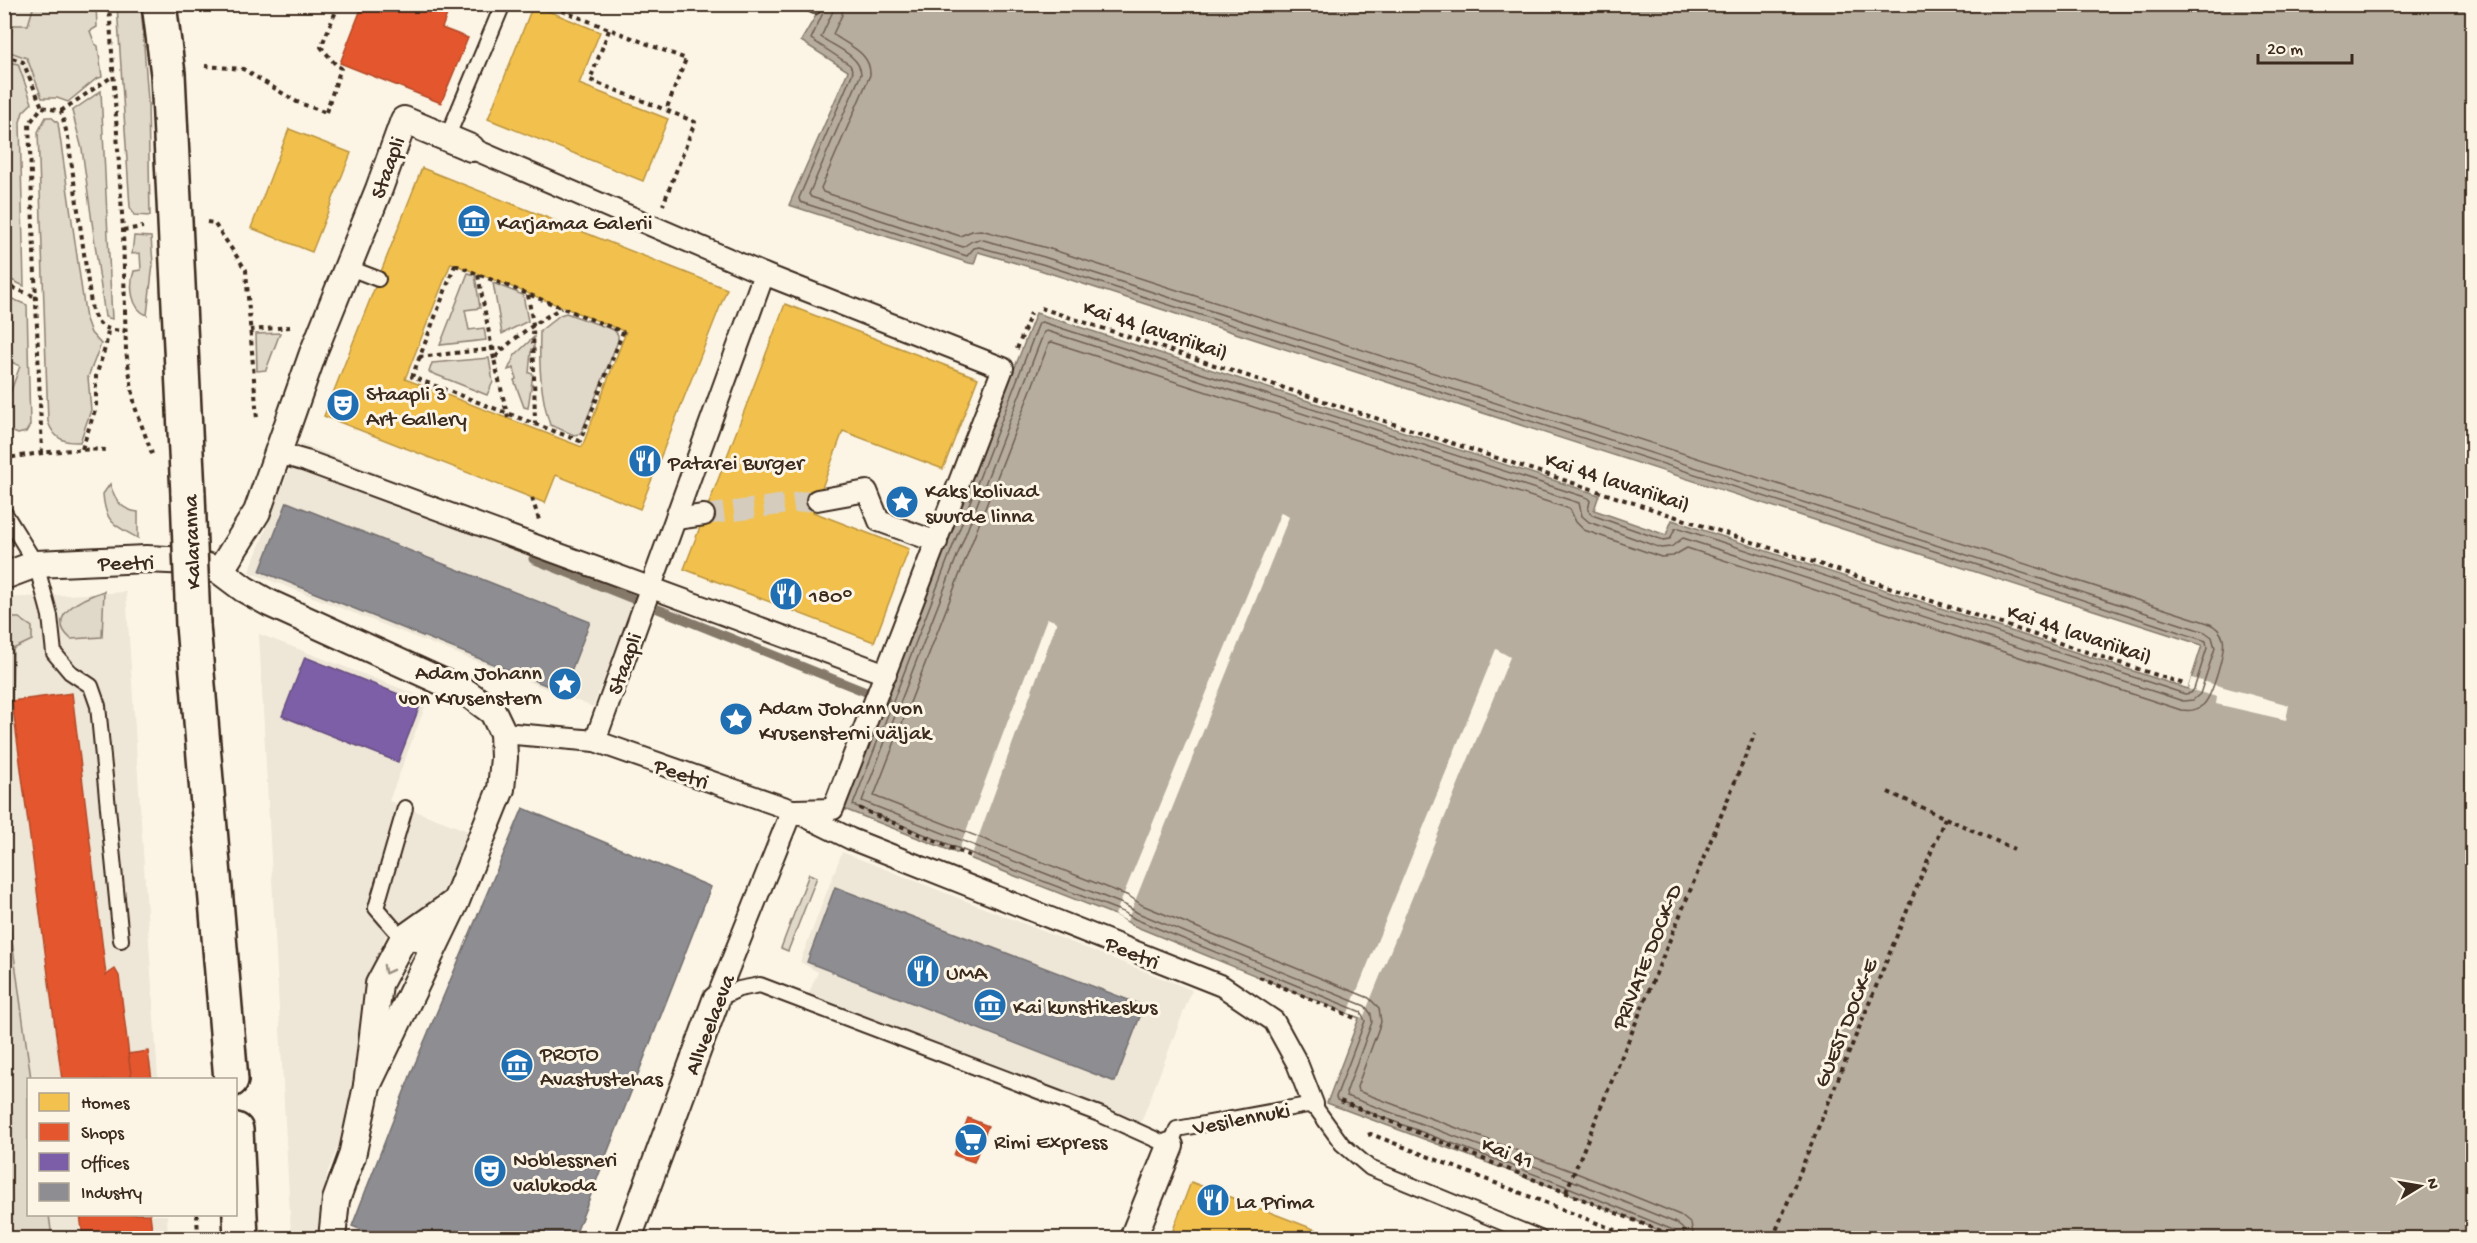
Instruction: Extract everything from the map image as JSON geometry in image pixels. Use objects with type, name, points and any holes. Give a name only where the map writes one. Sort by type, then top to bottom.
[{"type":"street","name":"Kalaranna","points":[[159,4],[168,74],[193,625],[231,1078]]},
{"type":"street","name":"Staapli","points":[[220,571],[257,512],[313,353],[379,189],[404,120],[764,274],[595,741]]},
{"type":"street","points":[[764,274],[1004,368],[834,809],[792,810]]},
{"type":"street","points":[[278,453],[652,586],[886,674]]},
{"type":"street","points":[[817,500],[867,491],[879,522],[937,542]]},
{"type":"street","points":[[676,519],[704,515]]},
{"type":"street","name":"Peetri","points":[[4,576],[36,564],[146,559],[190,561],[220,571],[244,589],[269,603],[467,693],[493,712],[503,733],[595,741],[792,810],[851,839],[1222,986],[1274,1021],[1298,1063],[1313,1104]]},
{"type":"street","points":[[367,1086],[456,901],[501,789],[504,758],[503,733]]},
{"type":"street","name":"Allveelaeva","points":[[627,1239],[716,1000],[792,810]]},
{"type":"street","points":[[332,1239],[336,1200],[352,1156],[367,1086],[379,984],[403,939],[456,901]]},
{"type":"street","name":"Vesilennuki","points":[[1134,1239],[1170,1146]]},
{"type":"street","points":[[237,1152],[241,1239]]},
{"type":"lane","points":[[447,138],[503,4]]},
{"type":"lane","points":[[347,267],[378,279]]},
{"type":"lane","points":[[4,512],[36,564],[50,616],[54,653],[70,672],[91,686],[98,706],[121,940]]},
{"type":"lane","points":[[405,808],[376,908],[403,939],[432,950]]},
{"type":"lane","points":[[716,1000],[739,989],[760,985],[1099,1114],[1170,1146]]},
{"type":"lane","points":[[1313,1104],[1342,1144],[1370,1168],[1540,1239]]},
{"type":"lane","name":"Vesilennuki","points":[[1170,1146],[1177,1130],[1313,1104]]},
{"type":"path","points":[[109,4],[123,230],[125,331],[135,406],[152,455]]},
{"type":"path","points":[[205,66],[243,69],[297,102],[325,112],[341,68],[321,47],[339,4]]},
{"type":"path","points":[[545,4],[686,59],[666,110]]},
{"type":"path","points":[[609,30],[590,80],[695,122],[654,227]]},
{"type":"path","points":[[4,55],[23,62],[42,107]]},
{"type":"path","points":[[42,107],[61,111],[113,76]]},
{"type":"path","points":[[42,107],[29,124],[42,453]]},
{"type":"path","points":[[61,111],[68,138],[92,310],[97,323],[108,330],[125,331]]},
{"type":"path","points":[[214,224],[246,270],[257,422]]},
{"type":"path","points":[[454,265],[478,274],[623,332],[580,441],[507,416],[412,377],[454,265]]},
{"type":"path","points":[[478,274],[507,416]]},
{"type":"path","points":[[4,284],[36,297]]},
{"type":"path","points":[[528,294],[533,326],[535,424]]},
{"type":"path","points":[[494,359],[503,348],[561,308]]},
{"type":"path","name":"Kai 44 (avariikai)","points":[[1041,308],[2184,684]]},
{"type":"path","points":[[250,330],[290,327]]},
{"type":"path","points":[[82,449],[96,407],[96,376],[106,345],[108,330]]},
{"type":"path","points":[[419,357],[503,348]]},
{"type":"path","points":[[4,461],[8,458],[42,453],[82,449],[106,450]]},
{"type":"path","name":"PRIVATE DOCK-D","points":[[1566,1192],[1755,733]]},
{"type":"path","points":[[1888,792],[2014,849]]},
{"type":"path","name":"GUEST DOCK-E","points":[[1773,1239],[1945,818]]},
{"type":"path","name":"Kai 41","points":[[1335,1100],[1678,1239]]},
{"type":"path","points":[[1342,1144],[1371,1134],[1635,1239]]},
{"type":"path","points":[[197,1216],[198,1239]]},
{"type":"shaded area","points":[[5,5],[72,5],[39,82],[23,78],[5,122]]},
{"type":"shaded area","points":[[34,5],[96,5],[97,27],[90,31],[98,46],[102,77],[96,79],[68,102],[57,98],[42,98],[27,58],[10,52],[12,25],[28,25]]},
{"type":"shaded area","points":[[117,5],[141,5],[148,100],[150,216],[134,215],[130,207]]},
{"type":"shaded area","points":[[8,62],[18,64],[32,103],[23,112],[20,122],[24,286],[5,277],[4,72]]},
{"type":"shaded area","points":[[101,91],[112,319],[105,317],[82,149],[72,111]]},
{"type":"shaded area","points":[[46,117],[51,117],[58,123],[86,319],[91,333],[101,344],[88,377],[91,410],[80,442],[69,442],[56,436],[48,422],[38,132]]},
{"type":"shaded area","points":[[134,236],[151,237],[153,264],[147,315],[138,308],[132,290],[134,271],[141,270],[140,253],[132,254]]},
{"type":"shaded area","points":[[468,273],[475,275],[480,308],[465,310],[469,330],[484,328],[486,340],[440,345]]},
{"type":"shaded area","points":[[493,283],[523,295],[528,321],[502,334]]},
{"type":"shaded area","points":[[5,296],[27,305],[30,425],[26,432],[18,434],[5,429],[5,407],[20,366],[5,359],[5,336],[12,317],[5,313]]},
{"type":"shaded area","points":[[566,313],[614,330],[618,335],[618,341],[582,431],[574,435],[550,425],[544,402],[540,367],[540,331]]},
{"type":"shaded area","points":[[280,333],[266,370],[257,371],[256,334]]},
{"type":"shaded area","points":[[534,337],[534,352],[531,352],[529,373],[533,374],[528,408],[524,407],[514,380],[516,379],[514,368],[508,370],[515,355]]},
{"type":"shaded area","points":[[489,358],[493,382],[487,395],[429,372],[432,363]]},
{"type":"shaded area","points":[[300,443],[643,578],[593,707],[249,572]]},
{"type":"shaded area","points":[[110,484],[119,503],[127,509],[138,512],[138,538],[117,526],[109,518],[103,494]]},
{"type":"shaded area","points":[[104,591],[102,637],[71,639],[64,630],[62,622],[64,615],[78,602]]},
{"type":"shaded area","points":[[126,592],[158,1078],[31,1078],[4,882],[4,598]]},
{"type":"shaded area","points":[[4,618],[19,618],[32,627],[32,640],[13,649],[12,701],[5,698]]},
{"type":"shaded area","points":[[259,634],[428,699],[389,801],[468,831],[450,888],[387,933],[364,990],[353,1108],[327,1174],[319,1233],[291,1234]]},
{"type":"shaded area","points":[[842,852],[1192,990],[1140,1125],[808,995],[818,972],[800,962]]},
{"type":"shaded area","points":[[809,874],[817,877],[788,951],[781,948]]},
{"type":"shaded area","points":[[4,882],[31,1078],[27,1078],[27,1216],[49,1216],[52,1238],[5,1238]]},
{"type":"shaded area","points":[[49,1216],[167,1216],[168,1238],[52,1238]]},
{"type":"water","points":[[869,4],[873,6],[874,4],[2472,5],[2472,1238],[1678,1238],[1566,1192],[1327,1103],[1359,1018],[1132,925],[1120,917],[844,809],[1036,313],[1599,495],[1594,510],[1666,535],[1672,520],[2188,689],[2202,645],[1040,270],[978,252],[974,264],[969,263],[789,205],[848,71],[801,41],[822,5]]},
{"type":"pier","points":[[1281,512],[1289,517],[1127,921],[1115,915]]},
{"type":"pier","points":[[1047,618],[1057,622],[970,860],[957,855]]},
{"type":"pier","points":[[1496,649],[1510,657],[1363,1018],[1348,1013]]},
{"type":"pier","points":[[2191,678],[2289,705],[2286,720],[2216,704],[2217,697],[2188,689]]},
{"type":"building: Homes","points":[[533,5],[600,32],[579,84],[668,119],[643,181],[488,119]]},
{"type":"building: Homes","points":[[289,129],[351,153],[312,252],[251,228]]},
{"type":"building: Homes","points":[[422,168],[727,289],[640,509],[556,475],[545,503],[324,416]],"holes":[[[451,263],[626,332],[582,447],[405,379]]]},
{"type":"building: Homes","points":[[785,304],[978,378],[943,469],[843,431],[813,512],[909,549],[874,642],[684,569]]},
{"type":"building: Homes","points":[[1191,1182],[1337,1238],[1170,1238]]},
{"type":"building: Shops","points":[[363,4],[383,4],[392,8],[393,4],[451,4],[442,28],[468,38],[441,103],[340,63]]},
{"type":"building: Shops","points":[[72,693],[106,975],[115,969],[119,976],[132,1078],[62,1078],[12,701]]},
{"type":"building: Shops","points":[[148,1051],[152,1078],[132,1078],[128,1054]]},
{"type":"building: Shops","name":"Rimi Express","points":[[968,1118],[988,1126],[974,1162],[954,1155]]},
{"type":"building: Shops","points":[[80,1216],[150,1216],[153,1238],[83,1238]]},
{"type":"building: Offices","points":[[305,657],[421,703],[398,762],[282,716]]},
{"type":"building: Industry","points":[[287,502],[590,622],[563,692],[260,571]]},
{"type":"building: Industry","points":[[523,808],[711,887],[574,1238],[382,1238],[352,1226],[414,1066]]},
{"type":"building: Industry","points":[[835,887],[1144,1006],[1115,1082],[807,962]]},
{"type":"waterway","points":[[533,559],[886,700]]},
{"type":"tunnel","points":[[704,515],[817,500]]},
{"type":"place","name":"Karjamaa Galerii","points":[[474,221]]},
{"type":"place","name":"Staapli 3 Art Gallery","points":[[343,405]]},
{"type":"place","name":"Patarei Burger","points":[[645,461]]},
{"type":"place","name":"Kaks kolivad suurde linna","points":[[902,502]]},
{"type":"place","name":"180°","points":[[786,594]]},
{"type":"place","name":"Adam Johann von Krusenstern","points":[[565,684]]},
{"type":"place","name":"Adam Johann von Krusensterni väljak","points":[[736,719]]},
{"type":"place","name":"UMA","points":[[923,971]]},
{"type":"place","name":"Kai kunstikeskus","points":[[990,1005]]},
{"type":"place","name":"PROTO Avastustehas","points":[[517,1065]]},
{"type":"place","name":"Rimi Express","points":[[971,1140]]},
{"type":"place","name":"Noblessneri valukoda","points":[[490,1171]]},
{"type":"place","name":"La Prima","points":[[1213,1200]]}]
